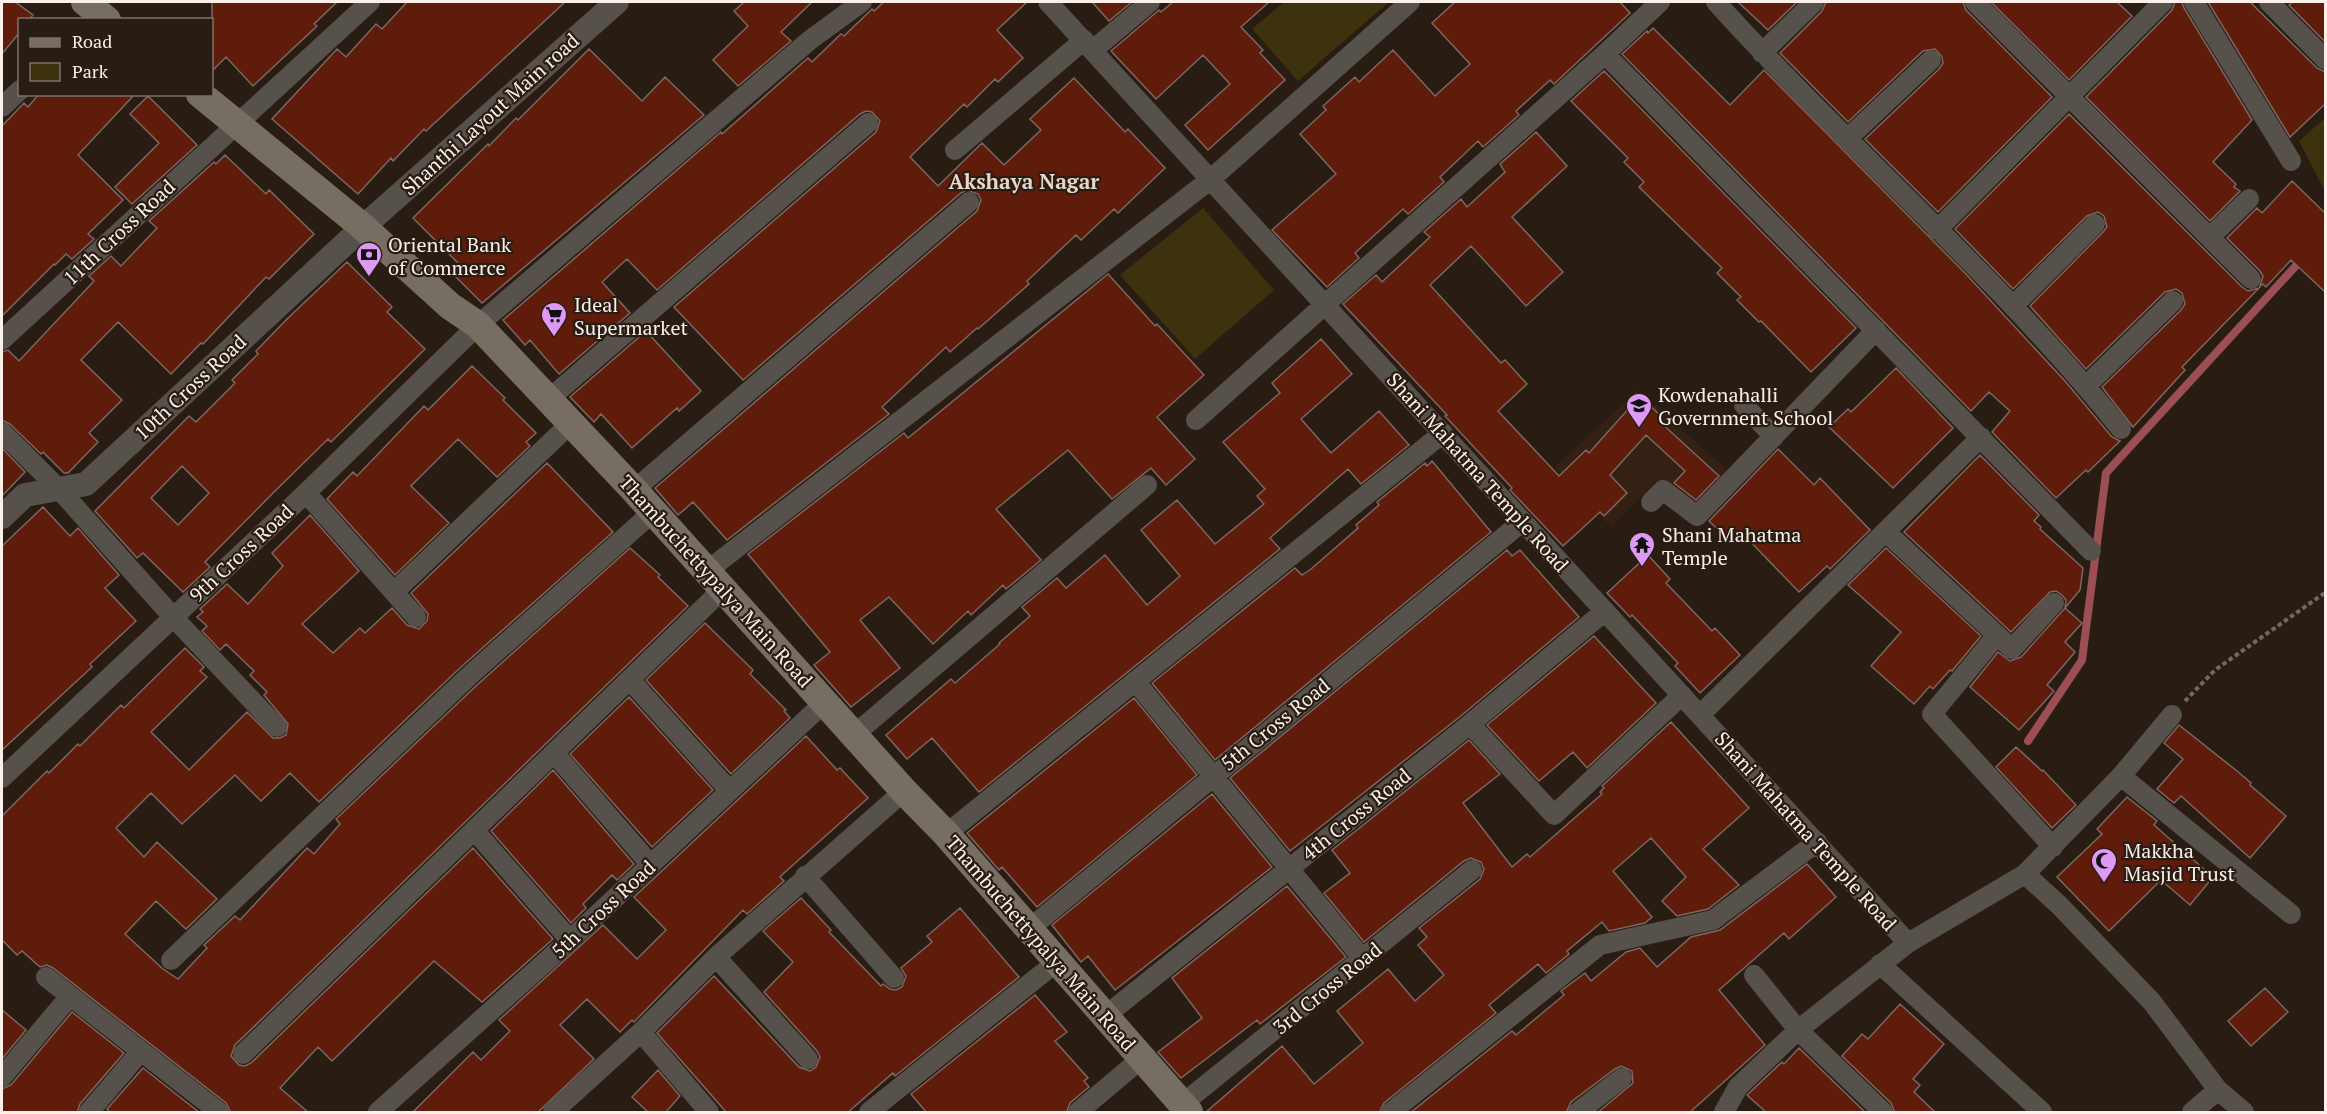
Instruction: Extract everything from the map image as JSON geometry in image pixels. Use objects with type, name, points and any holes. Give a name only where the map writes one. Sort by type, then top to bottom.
[{"type":"main road","name":"Thambuchettypalya Main Road","points":[[202,96],[363,227],[450,306],[478,325],[634,490],[946,834],[1185,1109]]},
{"type":"street","name":"11th Cross Road","points":[[2,340],[370,2]]},
{"type":"street","name":"Shanthi Layout Main road","points":[[363,227],[617,2]]},
{"type":"street","name":"9th Cross Road","points":[[2,778],[306,493],[478,325],[810,40],[862,2]]},
{"type":"street","name":"Shani Mahatma Temple Road","points":[[1048,2],[1908,943]]},
{"type":"street","points":[[955,150],[1088,45],[1150,2]]},
{"type":"street","points":[[243,1054],[630,680],[715,580],[1211,179],[1410,2]]},
{"type":"street","points":[[1196,420],[1605,54],[1660,2]]},
{"type":"street","points":[[1716,2],[1937,230],[2014,305],[2121,429]]},
{"type":"street","points":[[1762,52],[1814,2]]},
{"type":"street","points":[[1975,2],[2251,279]]},
{"type":"street","points":[[2194,2],[2290,161]]},
{"type":"street","points":[[2269,2],[2325,60]]},
{"type":"street","points":[[1937,230],[2069,95],[2150,6]]},
{"type":"street","points":[[1605,54],[2091,551]]},
{"type":"street","points":[[1848,138],[1931,60]]},
{"type":"street","points":[[2,107],[18,92]]},
{"type":"street","points":[[549,399],[868,123]]},
{"type":"street","points":[[2210,237],[2248,200]]},
{"type":"street","points":[[634,490],[969,202]]},
{"type":"street","points":[[2014,305],[2095,224]]},
{"type":"street","name":"10th Cross Road","points":[[2,517],[25,495],[86,484],[363,227]]},
{"type":"street","points":[[2086,386],[2174,301]]},
{"type":"street","points":[[1651,502],[1663,490],[1697,516],[1876,330]]},
{"type":"street","points":[[1744,405],[1774,436]]},
{"type":"street","points":[[394,592],[571,423]]},
{"type":"street","points":[[2,432],[59,489],[173,617],[277,727]]},
{"type":"street","points":[[946,834],[1443,434]]},
{"type":"street","points":[[1700,715],[1981,438]]},
{"type":"street","points":[[855,734],[1147,484]]},
{"type":"street","points":[[306,493],[416,617]]},
{"type":"street","points":[[171,960],[469,676],[653,512]]},
{"type":"street","name":"5th Cross Road","points":[[1029,929],[1523,521]]},
{"type":"street","points":[[1886,532],[2012,649],[2054,603]]},
{"type":"street","name":"4th Cross Road","points":[[1105,1016],[1470,724],[1605,611]]},
{"type":"street","points":[[1997,635],[1932,714],[2053,847]]},
{"type":"street","points":[[630,680],[729,790]]},
{"type":"street","points":[[1135,681],[1363,959]]},
{"type":"street","points":[[1470,724],[1554,815],[1682,695]]},
{"type":"street","name":"5th Cross Road","points":[[378,1113],[570,940],[825,702]]},
{"type":"street","points":[[1724,1113],[1738,1087],[1798,1030],[1880,964],[1908,943],[2025,874],[2121,776],[2172,715]]},
{"type":"street","points":[[554,753],[651,865]]},
{"type":"street","points":[[2121,776],[2291,914]]},
{"type":"street","points":[[553,1113],[716,957],[904,790]]},
{"type":"street","points":[[474,830],[570,940]]},
{"type":"street","points":[[1391,1113],[1600,945],[1713,920],[1817,842]]},
{"type":"street","name":"3rd Cross Road","points":[[1185,1109],[1472,870]]},
{"type":"street","points":[[2025,874],[2060,905],[2152,1002],[2218,1090],[2244,1113]]},
{"type":"street","points":[[805,876],[894,978]]},
{"type":"street","points":[[716,957],[808,1059]]},
{"type":"street","points":[[869,1113],[1058,961]]},
{"type":"street","points":[[1880,964],[2042,1113]]},
{"type":"street","points":[[1754,975],[1798,1030],[1883,1113]]},
{"type":"street","points":[[46,977],[214,1111]]},
{"type":"street","points":[[2,1077],[70,996]]},
{"type":"street","points":[[640,1032],[710,1113]]},
{"type":"street","points":[[89,1113],[141,1051]]},
{"type":"street","points":[[1078,1113],[1142,1058]]},
{"type":"street","points":[[1578,1113],[1622,1078]]},
{"type":"street","points":[[2192,1113],[2218,1090]]},
{"type":"path","points":[[2172,715],[2215,670],[2325,592]]},
{"type":"shaded area","name":"Kowdenahalli Government School","points":[[1638,390],[1738,480],[1701,518],[1656,481],[1611,527],[1555,467]]},
{"type":"green space","points":[[1284,2],[1389,2],[1298,81],[1252,29]]},
{"type":"green space","points":[[2325,118],[2325,191],[2299,141]]},
{"type":"green space","points":[[1203,208],[1274,290],[1195,359],[1120,275]]},
{"type":"building","points":[[2,2],[15,2],[33,15],[31,18],[18,18],[18,34],[2,54]]},
{"type":"building","points":[[212,2],[337,2],[314,24],[317,26],[253,86],[226,57],[213,70]]},
{"type":"building","points":[[407,2],[565,2],[426,131],[424,129],[393,161],[391,158],[358,194],[272,119],[337,49],[346,57],[376,24],[382,29]]},
{"type":"building","points":[[744,2],[812,2],[781,32],[791,41],[738,86],[713,60],[748,26],[734,11]]},
{"type":"building","points":[[884,2],[1027,2],[997,30],[1023,58],[998,82],[995,79],[967,107],[964,104],[910,157],[938,186],[982,143],[1004,165],[1041,130],[1030,119],[1074,78],[1125,132],[1128,129],[1165,168],[1118,213],[1114,209],[1081,240],[1076,235],[1027,281],[1029,284],[950,352],[946,347],[882,407],[889,414],[727,540],[693,502],[678,515],[655,488],[977,211],[981,200],[978,194],[967,190],[961,193],[743,380],[674,307],[876,132],[880,121],[872,112],[866,111],[860,114],[657,290],[627,259],[602,282],[630,313],[559,374],[530,340],[525,345],[503,320],[808,58],[812,62],[841,34],[844,36],[872,9],[874,11]]},
{"type":"building","points":[[1092,2],[1132,2],[1109,21]]},
{"type":"building","points":[[1173,2],[1269,2],[1241,27],[1263,50],[1260,53],[1285,80],[1208,150],[1185,125],[1230,84],[1203,55],[1156,99],[1111,51],[1159,10],[1161,12]]},
{"type":"building","points":[[1455,2],[1620,2],[1630,13],[1554,84],[1550,80],[1516,111],[1519,115],[1483,147],[1478,141],[1440,177],[1444,182],[1408,214],[1403,209],[1355,253],[1359,258],[1327,287],[1272,230],[1336,174],[1300,134],[1326,110],[1323,106],[1355,77],[1359,82],[1393,50],[1435,96],[1470,64],[1432,23]]},
{"type":"building","points":[[1738,2],[1797,2],[1768,30]]},
{"type":"building","points":[[1826,2],[1963,2],[1966,10],[2052,97],[1938,212],[1865,139],[1939,69],[1943,63],[1942,57],[1935,49],[1923,51],[1848,122],[1780,53],[1822,11]]},
{"type":"building","points":[[1991,2],[2117,2],[2132,16],[2069,80]]},
{"type":"building","points":[[2175,2],[2182,2],[2252,120],[2213,162],[2236,184],[2234,187],[2240,191],[2210,221],[2086,97],[2172,10]]},
{"type":"building","points":[[2208,2],[2250,2],[2317,68],[2325,72],[2325,104],[2290,137]]},
{"type":"building","points":[[2293,2],[2325,2],[2325,42],[2289,5]]},
{"type":"building","points":[[1653,28],[1730,105],[1764,70],[1965,273],[2065,381],[2112,437],[2120,441],[2088,472],[2086,470],[2056,498],[1992,432],[2010,411],[1989,392],[1971,411],[1622,54]]},
{"type":"building","points":[[589,49],[642,101],[665,77],[704,115],[482,303],[453,274],[461,266],[413,218],[488,144],[489,146],[516,118],[518,120]]},
{"type":"building","points":[[1604,71],[1856,328],[1811,372],[1737,300],[1741,297],[1717,273],[1722,268],[1639,187],[1644,182],[1624,162],[1628,158],[1571,101]]},
{"type":"building","points":[[37,96],[133,96],[78,155],[123,200],[88,234],[94,239],[72,259],[66,254],[54,264],[2,316],[2,126],[24,103],[28,107]]},
{"type":"building","points":[[148,96],[197,145],[132,204],[115,187],[159,143],[130,114]]},
{"type":"building","points":[[2069,114],[2242,287],[2248,291],[2259,288],[2182,367],[2185,370],[2133,427],[2102,387],[2181,310],[2185,304],[2182,293],[2176,289],[2165,292],[2086,369],[2030,306],[2103,232],[2107,227],[2104,216],[2098,212],[2087,216],[2013,289],[1955,229]]},
{"type":"building","points":[[1536,132],[1567,166],[1512,217],[1563,272],[1526,306],[1471,246],[1430,285],[1501,363],[1505,360],[1527,384],[1498,411],[1559,476],[1586,450],[1589,453],[1640,396],[1662,417],[1659,421],[1719,476],[1696,500],[1674,483],[1685,471],[1646,435],[1610,475],[1627,493],[1604,516],[1600,512],[1563,546],[1510,490],[1512,488],[1445,416],[1447,415],[1343,304],[1376,275],[1382,282],[1430,237],[1424,232],[1461,199],[1467,207],[1505,172],[1500,164]]},
{"type":"building","points":[[225,155],[266,194],[269,190],[314,234],[269,279],[266,277],[203,344],[201,343],[171,374],[118,322],[81,360],[122,400],[89,433],[98,442],[68,473],[64,473],[43,452],[41,454],[10,424],[2,420],[2,352],[8,350],[19,361],[94,281],[89,276],[111,256],[121,266],[157,228],[149,221],[214,162],[216,164]]},
{"type":"building","points":[[2292,181],[2325,213],[2325,292],[2291,260],[2266,287],[2263,284],[2260,286],[2263,276],[2260,271],[2227,238],[2257,208],[2262,213]]},
{"type":"building","points":[[347,262],[392,307],[387,312],[425,349],[331,442],[328,439],[273,493],[205,562],[210,567],[183,592],[143,553],[137,558],[95,511],[189,416],[196,422],[235,383],[232,380],[258,354],[256,351]],"holes":[[[182,466],[209,493],[178,525],[151,498]]]},
{"type":"building","points":[[1108,274],[1204,375],[1157,417],[1195,459],[1166,485],[1151,468],[1112,499],[1068,450],[996,509],[1041,560],[1006,589],[1003,585],[971,615],[968,611],[933,644],[889,597],[860,620],[900,668],[851,707],[814,665],[830,652],[748,554],[904,433],[908,438]]},
{"type":"building","points":[[646,331],[701,391],[679,411],[677,408],[632,448],[601,414],[594,422],[570,397]]},
{"type":"building","points":[[1321,339],[1352,374],[1301,419],[1331,453],[1379,411],[1409,445],[1361,484],[1348,469],[1270,538],[1280,549],[979,792],[932,738],[907,759],[886,735],[951,679],[955,683],[1000,644],[1030,616],[1022,607],[1057,578],[1066,588],[1105,555],[1147,605],[1180,576],[1141,530],[1177,500],[1215,544],[1264,504],[1257,496],[1265,489],[1223,442],[1280,393],[1272,383]]},
{"type":"building","points":[[472,366],[536,433],[526,442],[530,446],[497,477],[458,439],[411,486],[449,523],[395,575],[327,499],[353,472],[357,476],[424,406],[428,410]]},
{"type":"building","points":[[1896,368],[1953,428],[1893,488],[1829,427],[1848,409],[1851,412]]},
{"type":"building","points":[[2,448],[25,472],[2,496]]},
{"type":"building","points":[[1778,449],[1814,485],[1820,478],[1870,530],[1830,569],[1827,566],[1799,592],[1742,533],[1732,543],[1709,521]]},
{"type":"building","points":[[1980,455],[2039,515],[2034,521],[2041,527],[2040,529],[2083,568],[2080,590],[2065,608],[2066,600],[2062,595],[2056,591],[2050,592],[2011,632],[1904,532]]},
{"type":"building","points":[[1432,461],[1491,532],[1215,760],[1152,683],[1295,568],[1302,575],[1311,569],[1358,528],[1356,525],[1379,505],[1377,502],[1425,463],[1427,466]]},
{"type":"building","points":[[547,463],[613,532],[461,667],[319,802],[290,773],[261,801],[235,775],[182,824],[151,793],[116,828],[144,857],[157,842],[217,899],[186,929],[156,901],[125,934],[163,969],[178,979],[207,948],[204,945],[235,916],[240,920],[307,848],[314,854],[340,824],[336,819],[477,685],[630,548],[660,575],[658,577],[688,606],[235,1045],[231,1056],[239,1065],[245,1066],[251,1063],[473,848],[553,939],[482,1002],[434,961],[332,1061],[318,1047],[280,1088],[309,1113],[231,1113],[226,1103],[53,968],[47,965],[40,967],[22,951],[17,955],[2,940],[2,816],[47,771],[49,773],[78,744],[80,746],[121,705],[124,708],[185,648],[204,667],[200,671],[207,677],[151,732],[189,770],[247,712],[273,738],[286,735],[288,724],[264,695],[267,692],[250,675],[254,671],[226,644],[220,650],[202,631],[207,626],[197,617],[203,612],[200,609],[227,584],[248,604],[283,566],[272,553],[310,515],[359,571],[302,624],[333,653],[360,628],[365,633],[392,608],[407,625],[419,629],[427,621],[428,614],[411,593]]},
{"type":"building","points":[[43,507],[70,536],[78,528],[119,575],[105,588],[136,621],[90,664],[92,667],[2,750],[2,546]]},
{"type":"building","points":[[1886,548],[1981,636],[1952,671],[1950,670],[1933,689],[1930,686],[1914,704],[1871,666],[1901,632],[1848,585]]},
{"type":"building","points":[[1507,550],[1512,556],[1520,550],[1579,617],[1462,715],[1290,851],[1230,778]]},
{"type":"building","points":[[1648,555],[1670,579],[1666,583],[1712,631],[1715,628],[1740,655],[1700,693],[1675,666],[1678,663],[1632,615],[1630,617],[1607,593]]},
{"type":"building","points":[[2065,608],[2082,623],[2065,642],[2075,652],[2047,685],[2054,691],[2019,730],[1970,687],[1998,652],[2010,661],[2021,657]]},
{"type":"building","points":[[705,623],[753,670],[750,674],[786,710],[784,711],[790,718],[731,774],[646,680]]},
{"type":"building","points":[[1594,636],[1656,703],[1587,768],[1573,752],[1539,781],[1487,725]]},
{"type":"building","points":[[629,697],[713,790],[652,847],[570,754]]},
{"type":"building","points":[[1134,698],[1197,775],[1037,907],[1002,867],[999,870],[967,833]]},
{"type":"building","points":[[1671,722],[1749,808],[1703,849],[1739,885],[1708,909],[1677,916],[1662,901],[1686,877],[1651,838],[1613,871],[1652,917],[1645,923],[1609,931],[1602,922],[1567,951],[1569,954],[1546,973],[1538,964],[1489,1005],[1496,1013],[1384,1103],[1379,1113],[1205,1113],[1282,1046],[1314,1084],[1363,1043],[1337,1011],[1388,969],[1415,1001],[1444,975],[1418,945],[1427,937],[1419,928],[1480,879],[1484,869],[1481,862],[1471,858],[1464,861],[1364,942],[1324,893],[1350,873],[1332,850],[1469,740],[1500,774],[1463,803],[1512,867],[1527,854],[1530,857],[1602,794],[1600,792],[1604,788],[1602,786]]},
{"type":"building","points":[[2179,725],[2237,771],[2286,816],[2250,858],[2181,796],[2174,803],[2157,789],[2183,759],[2164,743]]},
{"type":"building","points":[[806,736],[837,770],[840,768],[868,798],[784,873],[780,877],[784,881],[747,914],[743,910],[634,1022],[632,1020],[620,1032],[587,999],[560,1025],[594,1059],[537,1113],[412,1113],[473,1052],[481,1060],[510,1031],[499,1020],[603,925],[637,959],[666,930],[634,897]]},
{"type":"building","points":[[2016,747],[2043,770],[2076,805],[2052,828],[1996,767]]},
{"type":"building","points":[[553,770],[634,864],[617,880],[612,875],[583,904],[586,908],[571,923],[491,831]]},
{"type":"building","points":[[1212,794],[1272,867],[1115,990],[1088,956],[1081,962],[1052,925]]},
{"type":"building","points":[[2127,797],[2157,821],[2154,825],[2213,877],[2190,905],[2161,880],[2109,931],[2057,877],[2102,834],[2097,829]]},
{"type":"building","points":[[1807,864],[1836,897],[1789,939],[1784,933],[1719,990],[1765,1045],[1689,1113],[1597,1113],[1633,1083],[1632,1071],[1621,1066],[1571,1102],[1566,1113],[1410,1113],[1512,1031],[1516,1035],[1564,995],[1561,991],[1585,973],[1591,981],[1626,952],[1640,948],[1657,967],[1691,937],[1720,930]]},
{"type":"building","points":[[1287,886],[1346,957],[1260,1024],[1257,1020],[1181,1078],[1158,1052],[1202,1018],[1172,978]]},
{"type":"building","points":[[801,898],[831,930],[829,932],[881,986],[883,984],[896,990],[902,987],[906,976],[901,968],[932,942],[927,936],[960,908],[1019,977],[895,1076],[893,1073],[847,1113],[727,1113],[657,1033],[714,976],[799,1067],[810,1071],[816,1067],[820,1057],[817,1051],[764,992],[793,962],[763,931]]},
{"type":"building","points":[[2265,988],[2288,1012],[2251,1046],[2228,1021]]},
{"type":"building","points":[[1035,995],[1067,1032],[1055,1041],[1088,1078],[1084,1081],[1089,1087],[1070,1103],[1066,1113],[927,1113],[911,1094]]},
{"type":"building","points":[[1900,1004],[1944,1044],[1913,1079],[1920,1085],[1914,1092],[1936,1113],[1895,1113],[1891,1103],[1842,1056],[1862,1034],[1868,1039]]},
{"type":"building","points":[[2,1010],[26,1030],[2,1059]]},
{"type":"building","points":[[72,1012],[124,1053],[80,1104],[77,1113],[2,1113],[2,1089],[11,1085]]},
{"type":"building","points":[[1799,1048],[1866,1113],[1767,1113],[1747,1095],[1782,1062],[1784,1064]]},
{"type":"building","points":[[143,1068],[200,1113],[111,1113],[107,1109]]},
{"type":"building","points":[[658,1070],[680,1096],[665,1113],[649,1113],[632,1097]]},
{"type":"waterway","points":[[2028,741],[2082,660],[2106,473],[2303,258]]},
{"type":"place","name":"Oriental Bank of Commerce","points":[[369,278]]},
{"type":"place","name":"Ideal Supermarket","points":[[554,338]]},
{"type":"place","name":"Kowdenahalli Government School","points":[[1639,429]]},
{"type":"place","name":"Shani Mahatma Temple","points":[[1642,568]]},
{"type":"place","name":"Makkha Masjid Trust","points":[[2104,884]]},
{"type":"district","name":"Akshaya Nagar","points":[[1024,181]]}]
